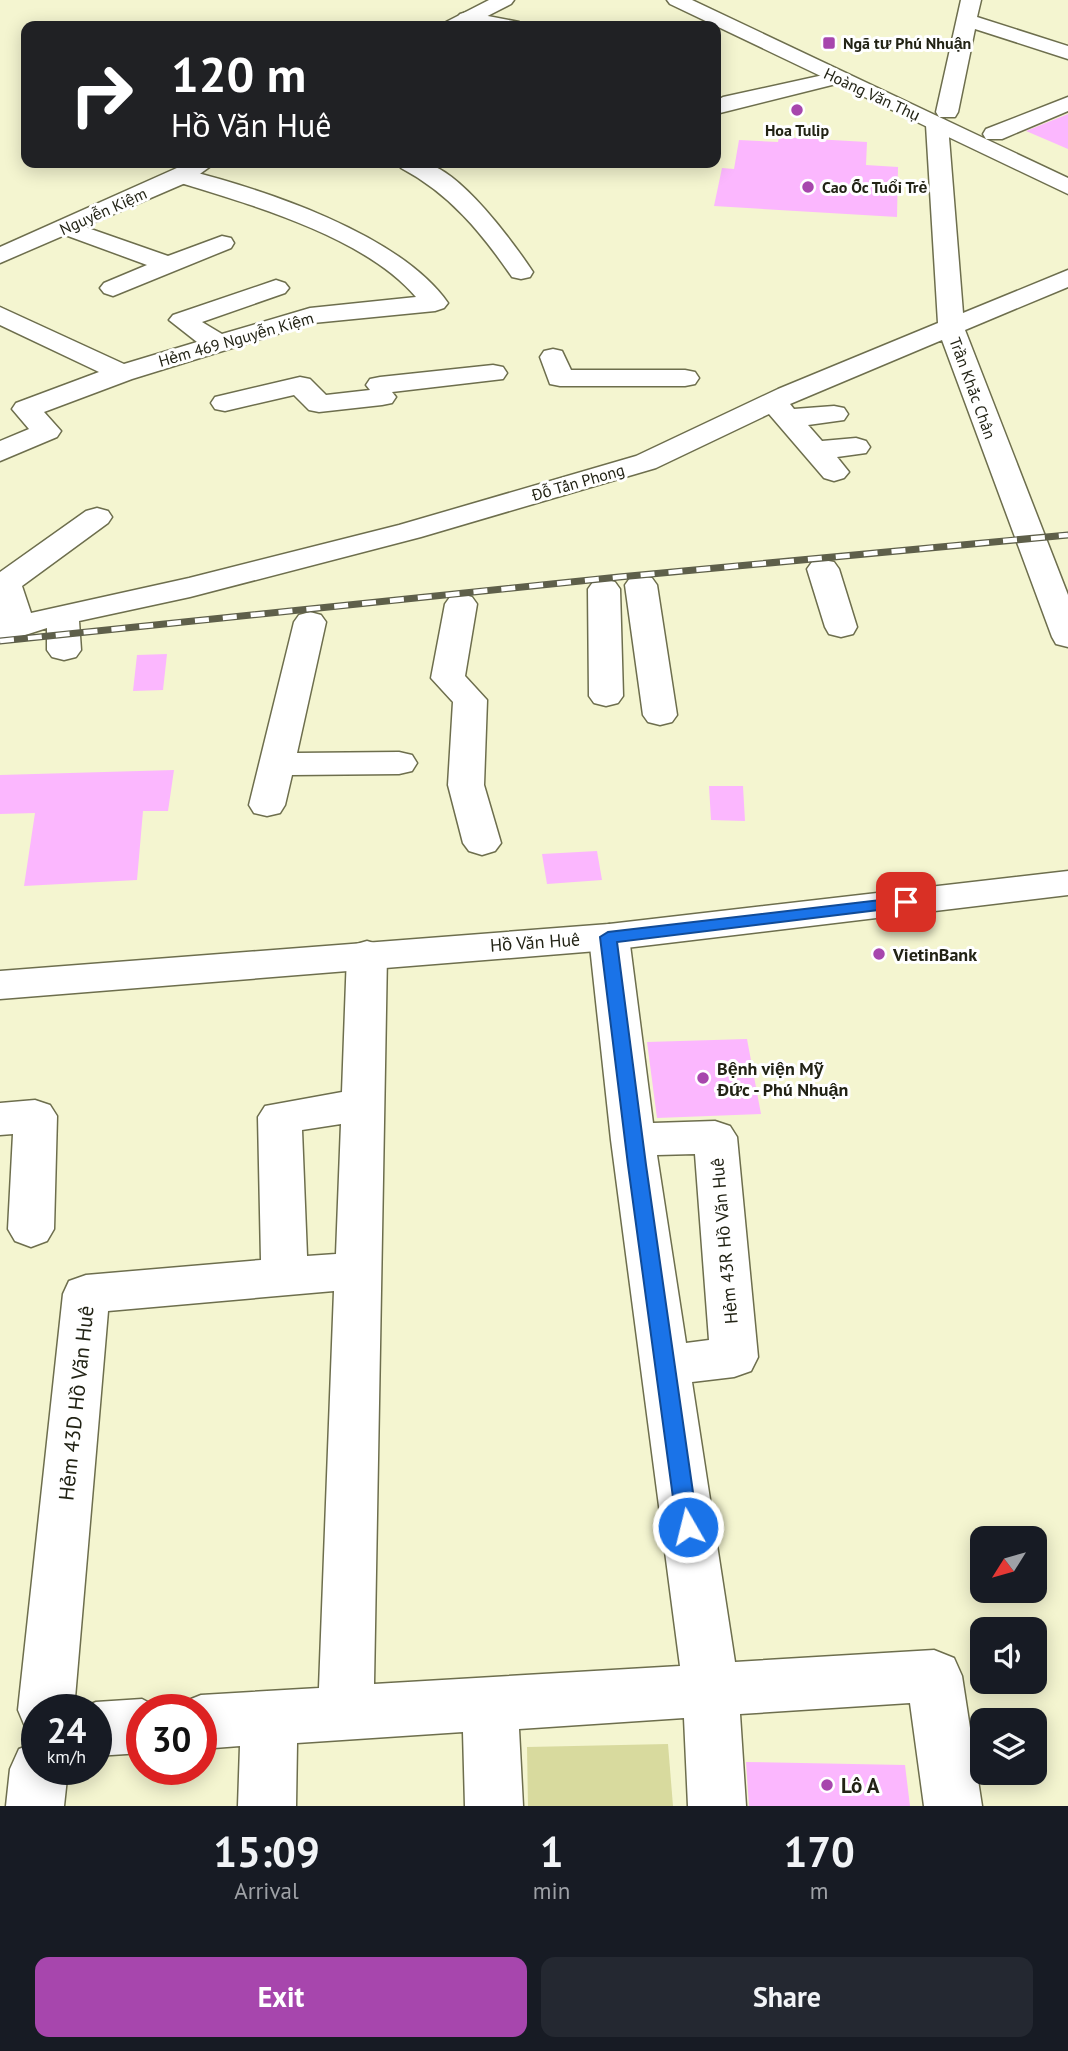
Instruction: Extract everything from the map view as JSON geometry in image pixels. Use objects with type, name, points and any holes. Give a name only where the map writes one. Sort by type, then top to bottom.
[{"type":"street","points":[[462,21],[505,0]]},
{"type":"street","name":"Hoàng Văn Thụ","points":[[677,0],[720,21]]},
{"type":"street","name":"Hoàng Văn Thụ","points":[[709,0],[942,118],[1068,187]]},
{"type":"street","points":[[969,10],[1068,53]]},
{"type":"street","name":"Trần Khắc Chân","points":[[969,10],[942,118],[951,328],[1068,637]]},
{"type":"street","name":"Hoàng Văn Thụ","points":[[721,22],[836,78],[942,118],[994,134],[1068,168]]},
{"type":"street","points":[[721,106],[836,78]]},
{"type":"street","points":[[994,134],[1066,106]]},
{"type":"street","name":"Nguyễn Kiệm","points":[[0,256],[196,168]]},
{"type":"street","points":[[417,168],[462,198],[495,233],[521,272]]},
{"type":"street","name":"Hẻm 469 Nguyễn Kiệm","points":[[0,452],[47,431],[26,409],[122,373],[310,316],[435,303],[403,270],[352,241],[281,207],[182,176]]},
{"type":"street","points":[[65,227],[169,265]]},
{"type":"street","points":[[113,288],[222,243]]},
{"type":"street","name":"Đỗ Tấn Phong","points":[[10,628],[411,531],[646,462],[781,410],[951,328],[1068,278]]},
{"type":"street","points":[[219,344],[182,320],[276,288]]},
{"type":"street","points":[[0,315],[122,373]]},
{"type":"street","points":[[553,357],[560,378],[685,378]]},
{"type":"street","points":[[225,403],[300,385],[319,404],[493,373]]},
{"type":"street","points":[[781,410],[834,414]]},
{"type":"street","points":[[781,410],[825,461],[856,447]]},
{"type":"street","points":[[10,628],[5,583],[97,517]]},
{"type":"street","points":[[823,569],[841,627]]},
{"type":"street","points":[[641,585],[660,716]]},
{"type":"street","points":[[604,589],[606,696]]},
{"type":"street","points":[[461,604],[448,678],[470,700],[466,785],[481,843]]},
{"type":"street","points":[[64,617],[64,650]]},
{"type":"street","points":[[267,806],[310,622]]},
{"type":"street","points":[[277,764],[399,763]]},
{"type":"street","name":"Hồ Văn Huê","points":[[0,985],[608,937],[1068,883]]},
{"type":"street","points":[[608,937],[664,1364],[711,1690],[717,1806]]},
{"type":"street","points":[[346,1713],[367,954]]},
{"type":"street","points":[[285,1278],[281,1117],[363,1105]]},
{"type":"street","points":[[0,1119],[35,1116],[31,1229]]},
{"type":"street","name":"Hẻm 43R Hồ Văn Huê","points":[[634,1140],[716,1138],[734,1357],[664,1364]]},
{"type":"street","name":"Hẻm 43D Hồ Văn Huê","points":[[48,1694],[86,1294],[359,1270]]},
{"type":"street","points":[[217,1721],[934,1676],[953,1806]]},
{"type":"street","points":[[490,1703],[494,1806]]},
{"type":"street","points":[[267,1806],[269,1718]]},
{"type":"street","points":[[35,1806],[37,1785]]},
{"type":"green space","points":[[668,1744],[673,1806],[528,1806],[527,1747]]},
{"type":"building","points":[[1068,114],[1068,149],[1026,131]]},
{"type":"building","name":"Cao Ốc Tuổi Trẻ","points":[[779,137],[867,142],[866,165],[898,167],[897,217],[714,206],[722,168],[734,169],[739,140],[778,142]]},
{"type":"building","points":[[167,654],[163,690],[133,691],[137,655]]},
{"type":"building","points":[[174,770],[168,811],[143,811],[137,880],[24,886],[35,813],[0,814],[0,775]]},
{"type":"building","points":[[709,786],[743,786],[745,821],[711,820]]},
{"type":"building","points":[[597,851],[602,880],[547,884],[542,854]]},
{"type":"building","name":"Bệnh viện Mỹ Đức - Phú Nhuận","points":[[747,1039],[761,1114],[657,1118],[647,1042]]},
{"type":"building","name":"Lô A","points":[[746,1762],[905,1765],[910,1806],[749,1806]]},
{"type":"railway","points":[[0,641],[619,577],[1068,535]]},
{"type":"place","name":"Ngã tư Phú Nhuận","points":[[829,43]]},
{"type":"place","name":"Hoa Tulip","points":[[797,110]]},
{"type":"place","name":"Cao Ốc Tuổi Trẻ","points":[[808,187]]},
{"type":"place","name":"VietinBank","points":[[879,954]]},
{"type":"place","name":"Bệnh viện Mỹ Đức - Phú Nhuận","points":[[703,1078]]},
{"type":"place","name":"Lô A","points":[[827,1785]]},
{"type":"route","points":[[688,1527],[608,937],[906,902]]}]
